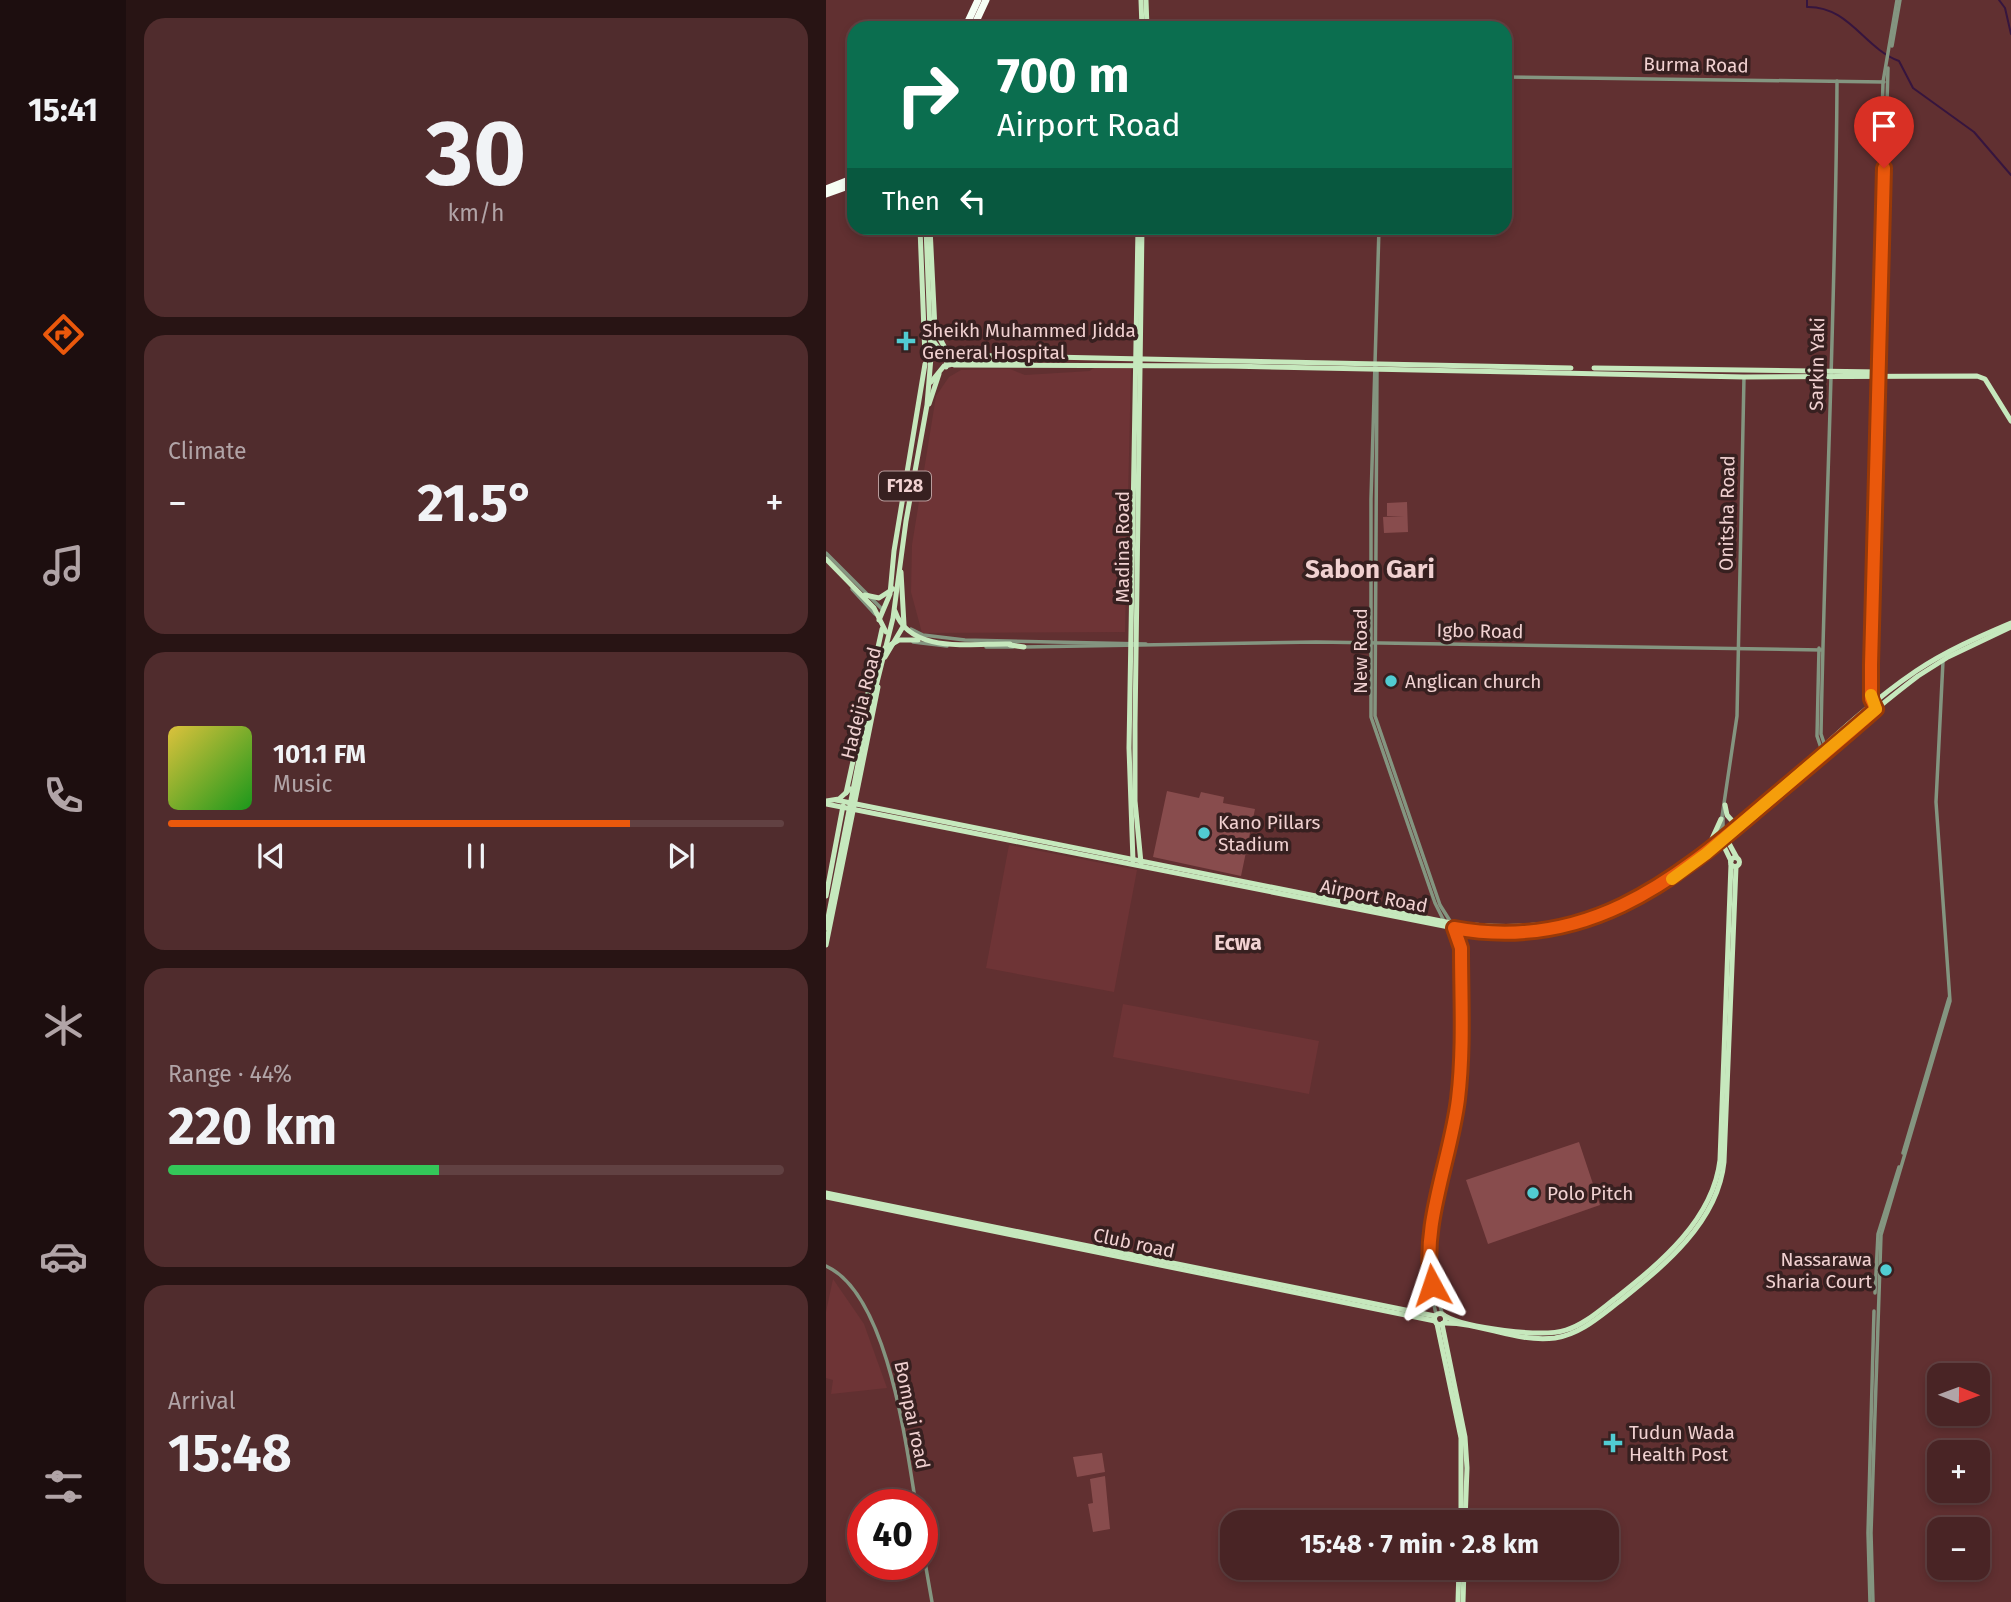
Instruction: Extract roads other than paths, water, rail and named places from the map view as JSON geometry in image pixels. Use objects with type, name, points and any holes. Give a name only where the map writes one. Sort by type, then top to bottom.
[{"type":"highway","points":[[977,11],[978,0]]},
{"type":"highway","points":[[972,21],[986,0]]},
{"type":"highway","points":[[826,193],[847,182]]},
{"type":"highway","points":[[826,193],[847,187]]},
{"type":"main road","points":[[1144,0],[1144,21]]},
{"type":"main road","points":[[826,928],[894,610],[905,521],[930,384],[931,335],[925,235]]},
{"type":"main road","points":[[826,910],[893,589],[926,384],[925,235]]},
{"type":"main road","name":"F128","points":[[879,619],[885,609],[925,361],[925,235]]},
{"type":"main road","points":[[926,235],[935,330],[947,352],[947,366]]},
{"type":"main road","name":"Madina Road","points":[[1137,862],[1129,802],[1140,235]]},
{"type":"main road","points":[[931,335],[937,349],[952,358],[1048,365]]},
{"type":"main road","points":[[1138,363],[963,357],[933,347],[925,361],[934,371],[947,366],[1138,363],[1376,364],[1982,377],[2011,421]]},
{"type":"main road","points":[[930,384],[939,369],[951,363],[1032,362],[1047,358]]},
{"type":"main road","points":[[1553,369],[1744,377],[1830,374]]},
{"type":"main road","name":"F128","points":[[904,625],[901,613],[907,527],[931,396],[941,370]]},
{"type":"main road","points":[[826,558],[869,597],[883,597],[893,589]]},
{"type":"main road","points":[[826,558],[874,608],[883,630],[890,635],[898,634]]},
{"type":"main road","points":[[885,609],[895,608],[901,613]]},
{"type":"main road","points":[[894,610],[904,630],[926,641],[1010,645]]},
{"type":"main road","points":[[879,619],[883,630]]},
{"type":"main road","name":"Hadejia Road","points":[[826,945],[886,655],[904,625]]},
{"type":"main road","name":"Airport Road","points":[[826,801],[1450,925],[1525,931],[1575,921],[1646,895],[1723,837],[1873,708],[1940,656],[2011,625]]},
{"type":"main road","name":"Airport Road","points":[[1873,708],[1942,661],[2011,625]]},
{"type":"main road","name":"Hadejia Road","points":[[826,896],[843,804],[883,630]]},
{"type":"main road","points":[[885,648],[905,639],[942,644],[1024,644]]},
{"type":"main road","name":"Airport Road","points":[[1575,921],[1646,888],[1689,862],[1723,837],[1734,823],[1824,750]]},
{"type":"main road","points":[[826,801],[839,799],[850,789]]},
{"type":"main road","points":[[1725,805],[1727,815],[1734,823]]},
{"type":"main road","points":[[1710,844],[1722,816]]},
{"type":"main road","points":[[826,1195],[1517,1334],[1548,1334],[1583,1323],[1667,1257],[1713,1190],[1718,1173],[1734,862],[1723,837]]},
{"type":"main road","points":[[1439,1319],[1461,1445],[1463,1510]]},
{"type":"main road","points":[[1461,1580],[1461,1602]]},
{"type":"street","points":[[1873,708],[1873,583],[1885,82],[1899,0]]},
{"type":"street","name":"Burma Road","points":[[1512,77],[1885,82]]},
{"type":"street","name":"Sarkin Yaki","points":[[1824,750],[1821,734],[1820,651],[1837,81]]},
{"type":"street","name":"New Road","points":[[1379,235],[1372,644],[1374,724],[1440,905],[1450,925],[1457,952],[1455,1083],[1426,1263],[1439,1319]]},
{"type":"street","points":[[1873,708],[1868,657],[1879,374]]},
{"type":"street","name":"Onitsha Road","points":[[1723,837],[1722,816],[1736,724],[1744,377]]},
{"type":"street","points":[[826,558],[885,609]]},
{"type":"street","points":[[826,558],[879,619]]},
{"type":"street","name":"Igbo Road","points":[[904,625],[934,637],[1024,644]]},
{"type":"street","name":"Igbo Road","points":[[898,634],[914,642],[933,645],[1372,644],[1820,651]]},
{"type":"street","points":[[1871,1602],[1868,1522],[1877,1240],[1949,998],[1936,802],[1942,661]]},
{"type":"street","name":"Bompai road","points":[[826,1266],[839,1273],[861,1303],[883,1348],[894,1387],[913,1489]]},
{"type":"street","points":[[928,1580],[932,1602]]},
{"type":"waterway","points":[[1807,0],[1807,7],[1822,8],[1834,13],[1876,47],[1899,61],[1913,88],[1974,132],[2011,175]]},
{"type":"waterway","points":[[1999,0],[2005,8],[2011,34]]},
{"type":"place","name":"Sheikh Muhammed Jidda General Hospital","points":[[906,341]]},
{"type":"place","name":"Anglican church","points":[[1391,681]]},
{"type":"place","name":"Kano Pillars Stadium","points":[[1204,833]]},
{"type":"place","name":"Polo Pitch","points":[[1533,1193]]},
{"type":"place","name":"Nassarawa Sharia Court","points":[[1886,1270]]},
{"type":"place","name":"Tudun Wada Health Post","points":[[1613,1443]]},
{"type":"district","name":"Sabon Gari","points":[[1370,569]]},
{"type":"district","name":"Ecwa","points":[[1238,943]]}]
